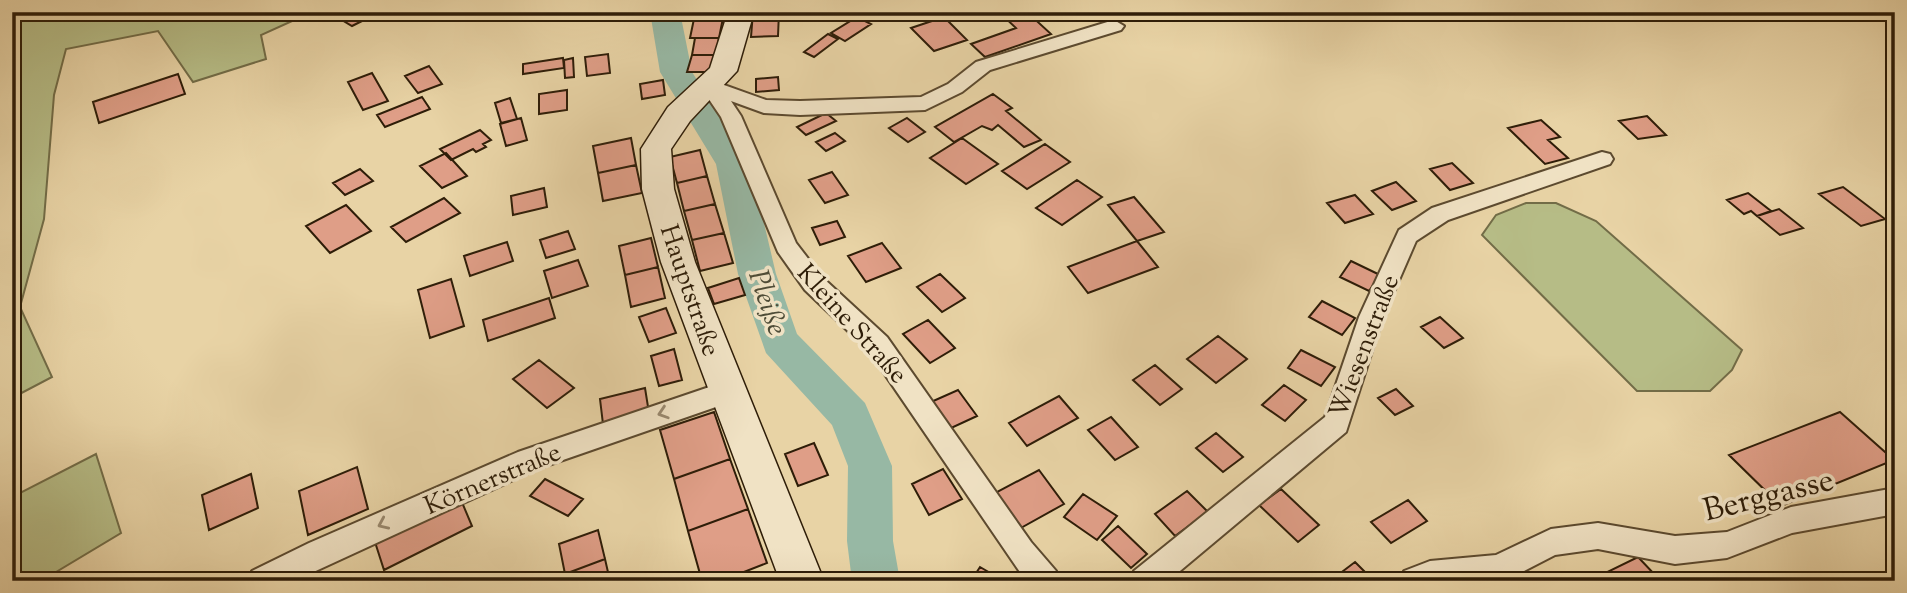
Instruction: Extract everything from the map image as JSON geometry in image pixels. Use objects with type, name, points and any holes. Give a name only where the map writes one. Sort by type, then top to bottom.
[{"type":"main road","name":"Hauptstraße","points":[[741,12],[723,71],[697,97],[656,149],[658,189],[678,262],[802,581]]},
{"type":"street","points":[[697,97],[788,107],[925,103],[955,88],[983,66],[1114,26]]},
{"type":"street","name":"Kleine Straße","points":[[697,97],[731,116],[786,246],[814,284],[878,344],[1021,552],[1045,581]]},
{"type":"street","name":"Wiesenstraße","points":[[1145,581],[1336,424],[1371,317],[1407,236],[1440,214],[1602,159]]},
{"type":"street","name":"Körnerstraße","points":[[263,581],[319,552],[528,460],[727,392]]},
{"type":"street","name":"Berggasse","points":[[1415,581],[1430,575],[1499,569],[1551,542],[1598,536],[1675,550],[1727,545],[1791,520],[1895,501]]},
{"type":"green space","points":[[12,12],[312,12],[261,35],[266,59],[193,82],[158,31],[66,49],[54,95],[44,219],[20,307],[52,377],[12,398]]},
{"type":"green space","points":[[1526,203],[1556,203],[1596,221],[1742,350],[1732,370],[1710,391],[1637,391],[1482,235],[1496,215]]},
{"type":"green space","points":[[96,454],[121,533],[41,581],[12,581],[12,497]]},
{"type":"building","points":[[346,12],[380,12],[352,26],[337,17]]},
{"type":"building","points":[[753,12],[779,12],[778,36],[751,37]]},
{"type":"building","points":[[999,12],[1027,12],[1051,34],[985,57],[971,44],[1016,28]]},
{"type":"building","points":[[724,13],[719,38],[690,38],[695,14]]},
{"type":"building","points":[[857,17],[871,24],[845,41],[831,33]]},
{"type":"building","points":[[944,17],[967,40],[934,51],[911,28]]},
{"type":"building","points":[[828,34],[838,39],[814,57],[804,52]]},
{"type":"building","points":[[695,38],[719,38],[716,55],[692,55]]},
{"type":"building","points":[[608,54],[610,73],[587,76],[585,57]]},
{"type":"building","points":[[692,55],[716,55],[712,72],[687,72]]},
{"type":"building","points":[[563,58],[564,68],[523,74],[523,64]]},
{"type":"building","points":[[573,58],[574,77],[565,78],[564,60]]},
{"type":"building","points":[[429,66],[442,84],[418,93],[405,76]]},
{"type":"building","points":[[372,73],[388,101],[363,110],[348,82]]},
{"type":"building","points":[[178,74],[185,94],[99,123],[93,102]]},
{"type":"building","points":[[778,77],[779,90],[756,92],[756,79]]},
{"type":"building","points":[[663,80],[665,95],[642,99],[640,84]]},
{"type":"building","points":[[567,90],[567,110],[539,114],[539,94]]},
{"type":"building","points":[[993,94],[1012,108],[1006,111],[1041,140],[1024,147],[998,125],[992,130],[982,126],[954,142],[935,127]]},
{"type":"building","points":[[422,97],[430,109],[385,127],[377,115]]},
{"type":"building","points":[[510,98],[517,119],[501,123],[495,103]]},
{"type":"building","points":[[826,113],[836,121],[806,135],[797,127]]},
{"type":"building","points":[[1647,116],[1666,135],[1638,139],[1619,121]]},
{"type":"building","points":[[521,118],[527,140],[506,146],[500,124]]},
{"type":"building","points":[[907,118],[925,132],[908,142],[889,128]]},
{"type":"building","points":[[1541,120],[1560,137],[1548,140],[1568,158],[1545,164],[1508,128]]},
{"type":"building","points":[[480,130],[491,140],[483,144],[486,147],[476,152],[473,149],[451,160],[440,149]]},
{"type":"building","points":[[835,133],[845,141],[826,151],[816,142]]},
{"type":"building","points":[[631,138],[636,165],[598,173],[593,146]]},
{"type":"building","points":[[962,138],[998,164],[966,184],[930,158]]},
{"type":"building","points":[[1045,144],[1070,162],[1027,189],[1002,171]]},
{"type":"building","points":[[700,150],[707,176],[677,183],[670,157]]},
{"type":"building","points":[[446,153],[467,176],[442,188],[420,166]]},
{"type":"building","points":[[1452,163],[1473,183],[1450,190],[1430,169]]},
{"type":"building","points":[[636,165],[642,193],[603,201],[598,173]]},
{"type":"building","points":[[360,169],[373,181],[345,195],[333,183]]},
{"type":"building","points":[[832,172],[848,195],[825,203],[809,180]]},
{"type":"building","points":[[707,176],[715,204],[684,211],[677,183]]},
{"type":"building","points":[[1077,180],[1102,197],[1062,225],[1036,208]]},
{"type":"building","points":[[1396,182],[1416,201],[1392,210],[1372,191]]},
{"type":"building","points":[[1843,187],[1885,219],[1861,226],[1819,194]]},
{"type":"building","points":[[544,188],[547,207],[513,215],[511,196]]},
{"type":"building","points":[[1748,193],[1771,211],[1757,216],[1751,211],[1744,214],[1727,200]]},
{"type":"building","points":[[1355,195],[1373,214],[1345,223],[1327,203]]},
{"type":"building","points":[[1134,197],[1164,232],[1137,241],[1108,205]]},
{"type":"building","points":[[444,198],[460,213],[406,242],[391,227]]},
{"type":"building","points":[[715,204],[724,233],[692,240],[684,211]]},
{"type":"building","points":[[346,205],[371,231],[330,253],[306,226]]},
{"type":"building","points":[[1779,209],[1803,228],[1780,235],[1757,216]]},
{"type":"building","points":[[837,221],[845,237],[820,245],[812,228]]},
{"type":"building","points":[[568,231],[575,249],[546,258],[540,240]]},
{"type":"building","points":[[724,233],[733,263],[700,271],[692,240]]},
{"type":"building","points":[[651,238],[658,267],[625,275],[619,246]]},
{"type":"building","points":[[1137,241],[1158,267],[1088,293],[1068,267]]},
{"type":"building","points":[[507,242],[513,261],[470,276],[464,256]]},
{"type":"building","points":[[882,243],[901,268],[866,282],[848,256]]},
{"type":"building","points":[[578,260],[588,286],[552,298],[544,271]]},
{"type":"building","points":[[1351,261],[1380,275],[1369,291],[1340,277]]},
{"type":"building","points":[[658,267],[665,298],[631,307],[625,275]]},
{"type":"building","points":[[940,274],[965,298],[942,312],[917,287]]},
{"type":"building","points":[[739,278],[745,295],[714,304],[708,288]]},
{"type":"building","points":[[451,279],[464,326],[430,338],[418,290]]},
{"type":"building","points":[[549,298],[555,318],[488,341],[483,320]]},
{"type":"building","points":[[1322,301],[1355,318],[1342,335],[1309,317]]},
{"type":"building","points":[[666,308],[676,333],[649,342],[639,317]]},
{"type":"building","points":[[1440,317],[1463,338],[1444,348],[1421,327]]},
{"type":"building","points":[[928,320],[955,348],[930,363],[903,334]]},
{"type":"building","points":[[1218,336],[1247,359],[1216,383],[1187,359]]},
{"type":"building","points":[[674,349],[682,380],[659,386],[651,356]]},
{"type":"building","points":[[1301,350],[1335,367],[1321,386],[1288,368]]},
{"type":"building","points":[[539,360],[574,388],[547,408],[513,379]]},
{"type":"building","points":[[1155,365],[1182,389],[1160,405],[1133,380]]},
{"type":"building","points":[[1284,385],[1306,400],[1285,421],[1262,405]]},
{"type":"building","points":[[645,388],[649,413],[603,424],[600,399]]},
{"type":"building","points":[[1396,389],[1413,406],[1395,415],[1378,398]]},
{"type":"building","points":[[958,390],[977,416],[949,429],[931,402]]},
{"type":"building","points":[[1059,396],[1078,418],[1027,446],[1009,423]]},
{"type":"building","points":[[714,412],[730,459],[674,479],[660,430]]},
{"type":"building","points":[[1840,412],[1894,460],[1781,506],[1729,455]]},
{"type":"building","points":[[1111,417],[1138,447],[1115,460],[1088,430]]},
{"type":"building","points":[[1216,433],[1243,457],[1223,472],[1196,448]]},
{"type":"building","points":[[814,443],[828,475],[798,486],[785,454]]},
{"type":"building","points":[[730,459],[748,509],[688,531],[674,479]]},
{"type":"building","points":[[357,467],[368,509],[308,535],[299,491]]},
{"type":"building","points":[[943,469],[962,499],[929,515],[912,484]]},
{"type":"building","points":[[1039,470],[1064,504],[1019,529],[995,493]]},
{"type":"building","points":[[251,474],[258,508],[209,530],[202,495]]},
{"type":"building","points":[[545,479],[583,499],[568,516],[530,496]]},
{"type":"building","points":[[1281,489],[1319,525],[1298,542],[1259,505]]},
{"type":"building","points":[[1187,491],[1208,512],[1175,536],[1155,514]]},
{"type":"building","points":[[1083,494],[1117,516],[1097,540],[1064,517]]},
{"type":"building","points":[[461,500],[472,526],[384,570],[375,542]]},
{"type":"building","points":[[1408,500],[1427,521],[1391,543],[1371,522]]},
{"type":"building","points":[[748,509],[767,563],[721,581],[702,581],[688,531]]},
{"type":"building","points":[[1118,526],[1147,554],[1131,568],[1102,540]]},
{"type":"building","points":[[598,530],[605,559],[565,574],[559,544]]},
{"type":"building","points":[[1638,557],[1657,577],[1650,581],[1603,581],[1599,576]]},
{"type":"building","points":[[605,559],[610,581],[566,581],[565,574]]},
{"type":"building","points":[[1355,562],[1369,576],[1363,581],[1330,581]]},
{"type":"building","points":[[980,567],[1004,581],[971,581]]},
{"type":"waterway","name":"Pleiße","points":[[665,12],[676,72],[733,164],[757,274],[780,342],[850,415],[870,466],[870,541],[876,581]]}]
